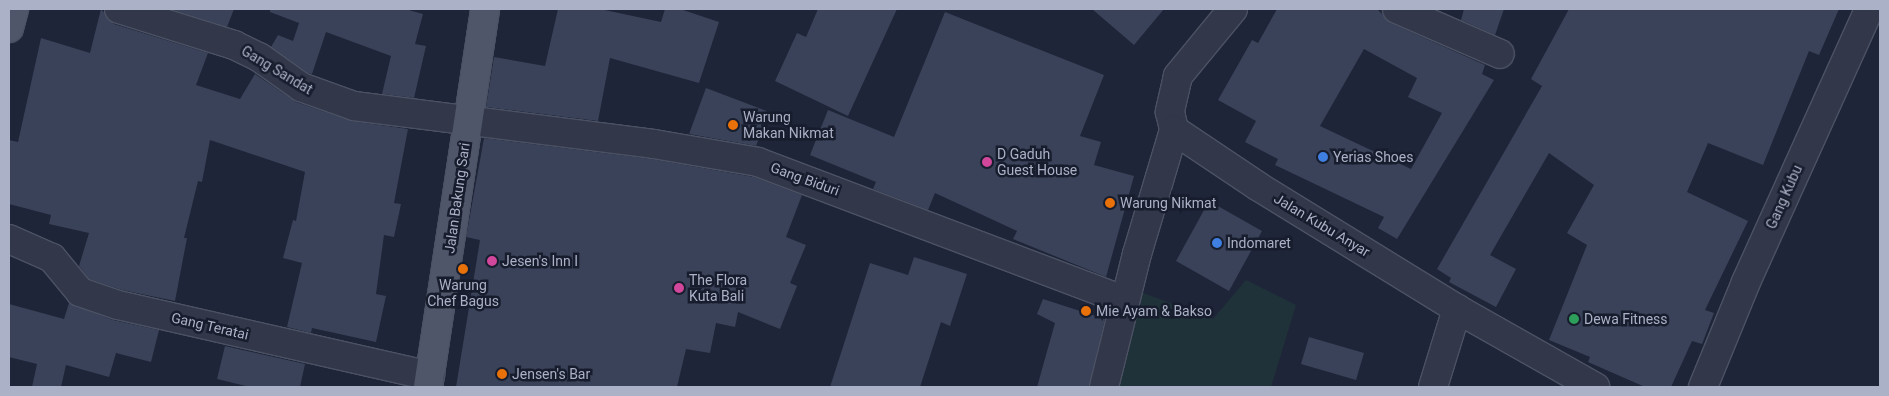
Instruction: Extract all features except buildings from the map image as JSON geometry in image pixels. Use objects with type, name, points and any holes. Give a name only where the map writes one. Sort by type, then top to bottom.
[{"type":"main road","points":[[9,28],[14,9]]},
{"type":"main road","name":"Jalan Bakung Sari","points":[[429,382],[485,9]]},
{"type":"street","name":"Gang Sandat","points":[[120,9],[234,45],[259,57],[301,87],[322,96],[354,106],[394,113],[468,120]]},
{"type":"street","points":[[1397,9],[1500,54]]},
{"type":"street","name":"Gang Kubu","points":[[1703,387],[1746,282],[1869,9]]},
{"type":"street","points":[[1104,387],[1125,301],[1174,130],[1170,112],[1178,76],[1229,10]]},
{"type":"street","name":"Gang Biduri","points":[[468,120],[672,147],[758,162],[1125,301]]},
{"type":"street","name":"Jalan Kubu Anyar","points":[[1174,130],[1259,187],[1458,309],[1595,387]]},
{"type":"street","name":"Gang Teratai","points":[[9,239],[52,258],[80,292],[118,305],[429,382]]},
{"type":"street","points":[[1433,387],[1458,309]]},
{"type":"shaded area","points":[[1246,280],[1296,305],[1271,387],[1116,387],[1138,291],[1213,319]]},
{"type":"place","name":"Warung Makan Nikmat","points":[[733,125]]},
{"type":"place","name":"Yerias Shoes","points":[[1323,157]]},
{"type":"place","name":"D Gaduh Guest House","points":[[987,162]]},
{"type":"place","name":"Warung Nikmat","points":[[1110,203]]},
{"type":"place","name":"Indomaret","points":[[1217,243]]},
{"type":"place","name":"Jesen's Inn I","points":[[492,261]]},
{"type":"place","name":"Warung Chef Bagus","points":[[463,269]]},
{"type":"place","name":"The Flora Kuta Bali","points":[[679,288]]},
{"type":"place","name":"Mie Ayam & Bakso","points":[[1086,311]]},
{"type":"place","name":"Dewa Fitness","points":[[1574,319]]},
{"type":"place","name":"Jensen's Bar","points":[[502,374]]}]
